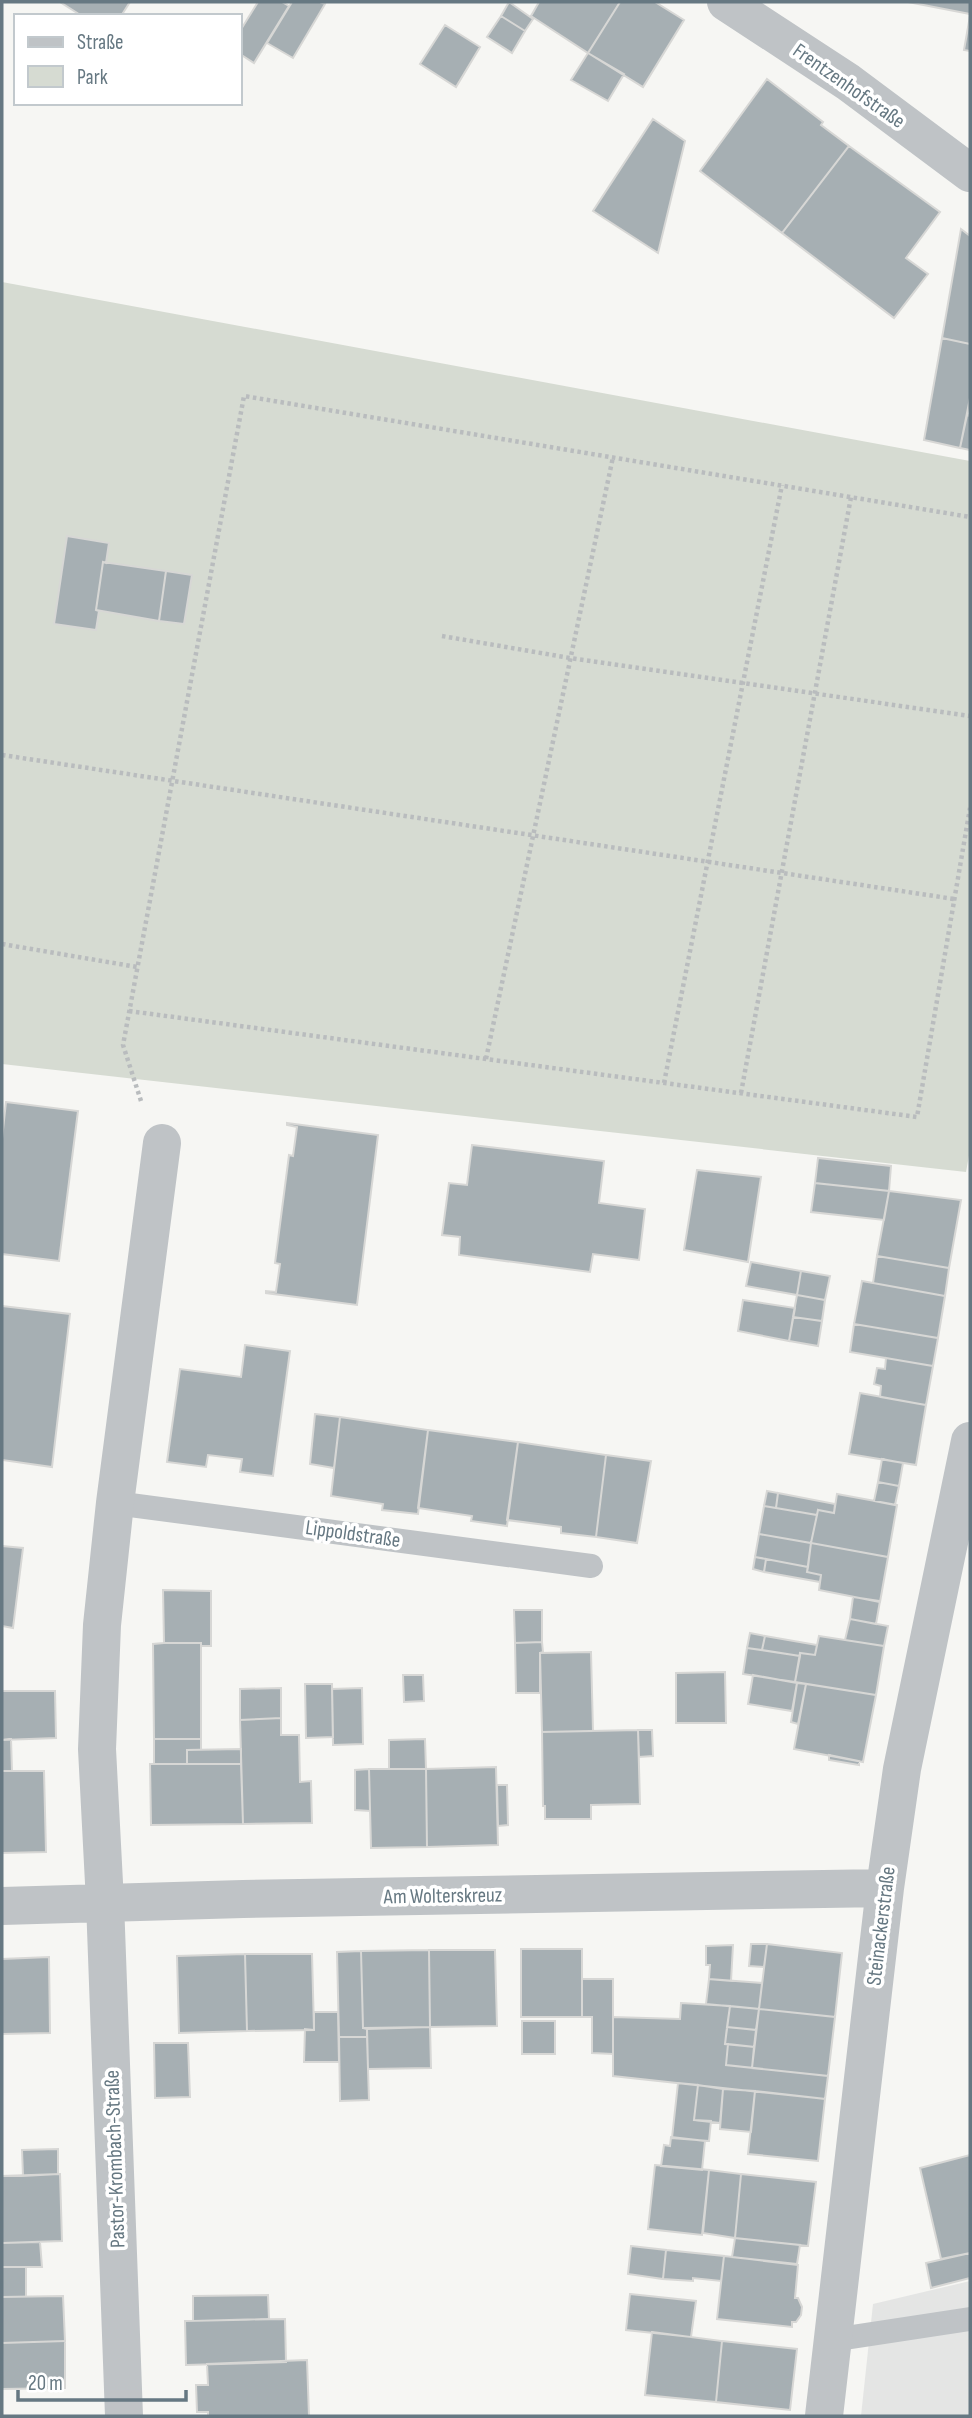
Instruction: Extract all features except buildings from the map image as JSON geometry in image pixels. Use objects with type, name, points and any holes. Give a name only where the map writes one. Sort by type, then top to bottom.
[{"type":"street","name":"Frentzenhofstraße","points":[[726,2],[848,82],[970,173]]},
{"type":"street","points":[[105,1902],[97,1749],[102,1625],[115,1503],[162,1143]]},
{"type":"street","name":"Steinackerstraße","points":[[824,2416],[885,1888],[902,1769],[970,1441]]},
{"type":"street","name":"Am Wolterskreuz","points":[[2,1906],[885,1888]]},
{"type":"street","name":"Pastor-Krombach-Straße","points":[[105,1902],[124,2416]]},
{"type":"lane","name":"Lippoldstraße","points":[[115,1503],[591,1566]]},
{"type":"lane","points":[[832,2340],[970,2319]]},
{"type":"path","points":[[162,1143],[144,1110],[123,1045],[244,397],[970,517]]},
{"type":"path","points":[[486,1059],[613,457]]},
{"type":"path","points":[[663,1083],[782,485]]},
{"type":"path","points":[[741,1093],[851,497]]},
{"type":"path","points":[[442,636],[570,658],[970,716]]},
{"type":"path","points":[[2,755],[954,899]]},
{"type":"path","points":[[129,1011],[917,1116],[970,808]]},
{"type":"path","points":[[2,944],[137,967]]},
{"type":"shaded area","points":[[970,2281],[970,2416],[861,2416],[873,2304]]},
{"type":"green space","points":[[2,282],[970,461],[970,1150],[966,1172],[2,1064]]}]
